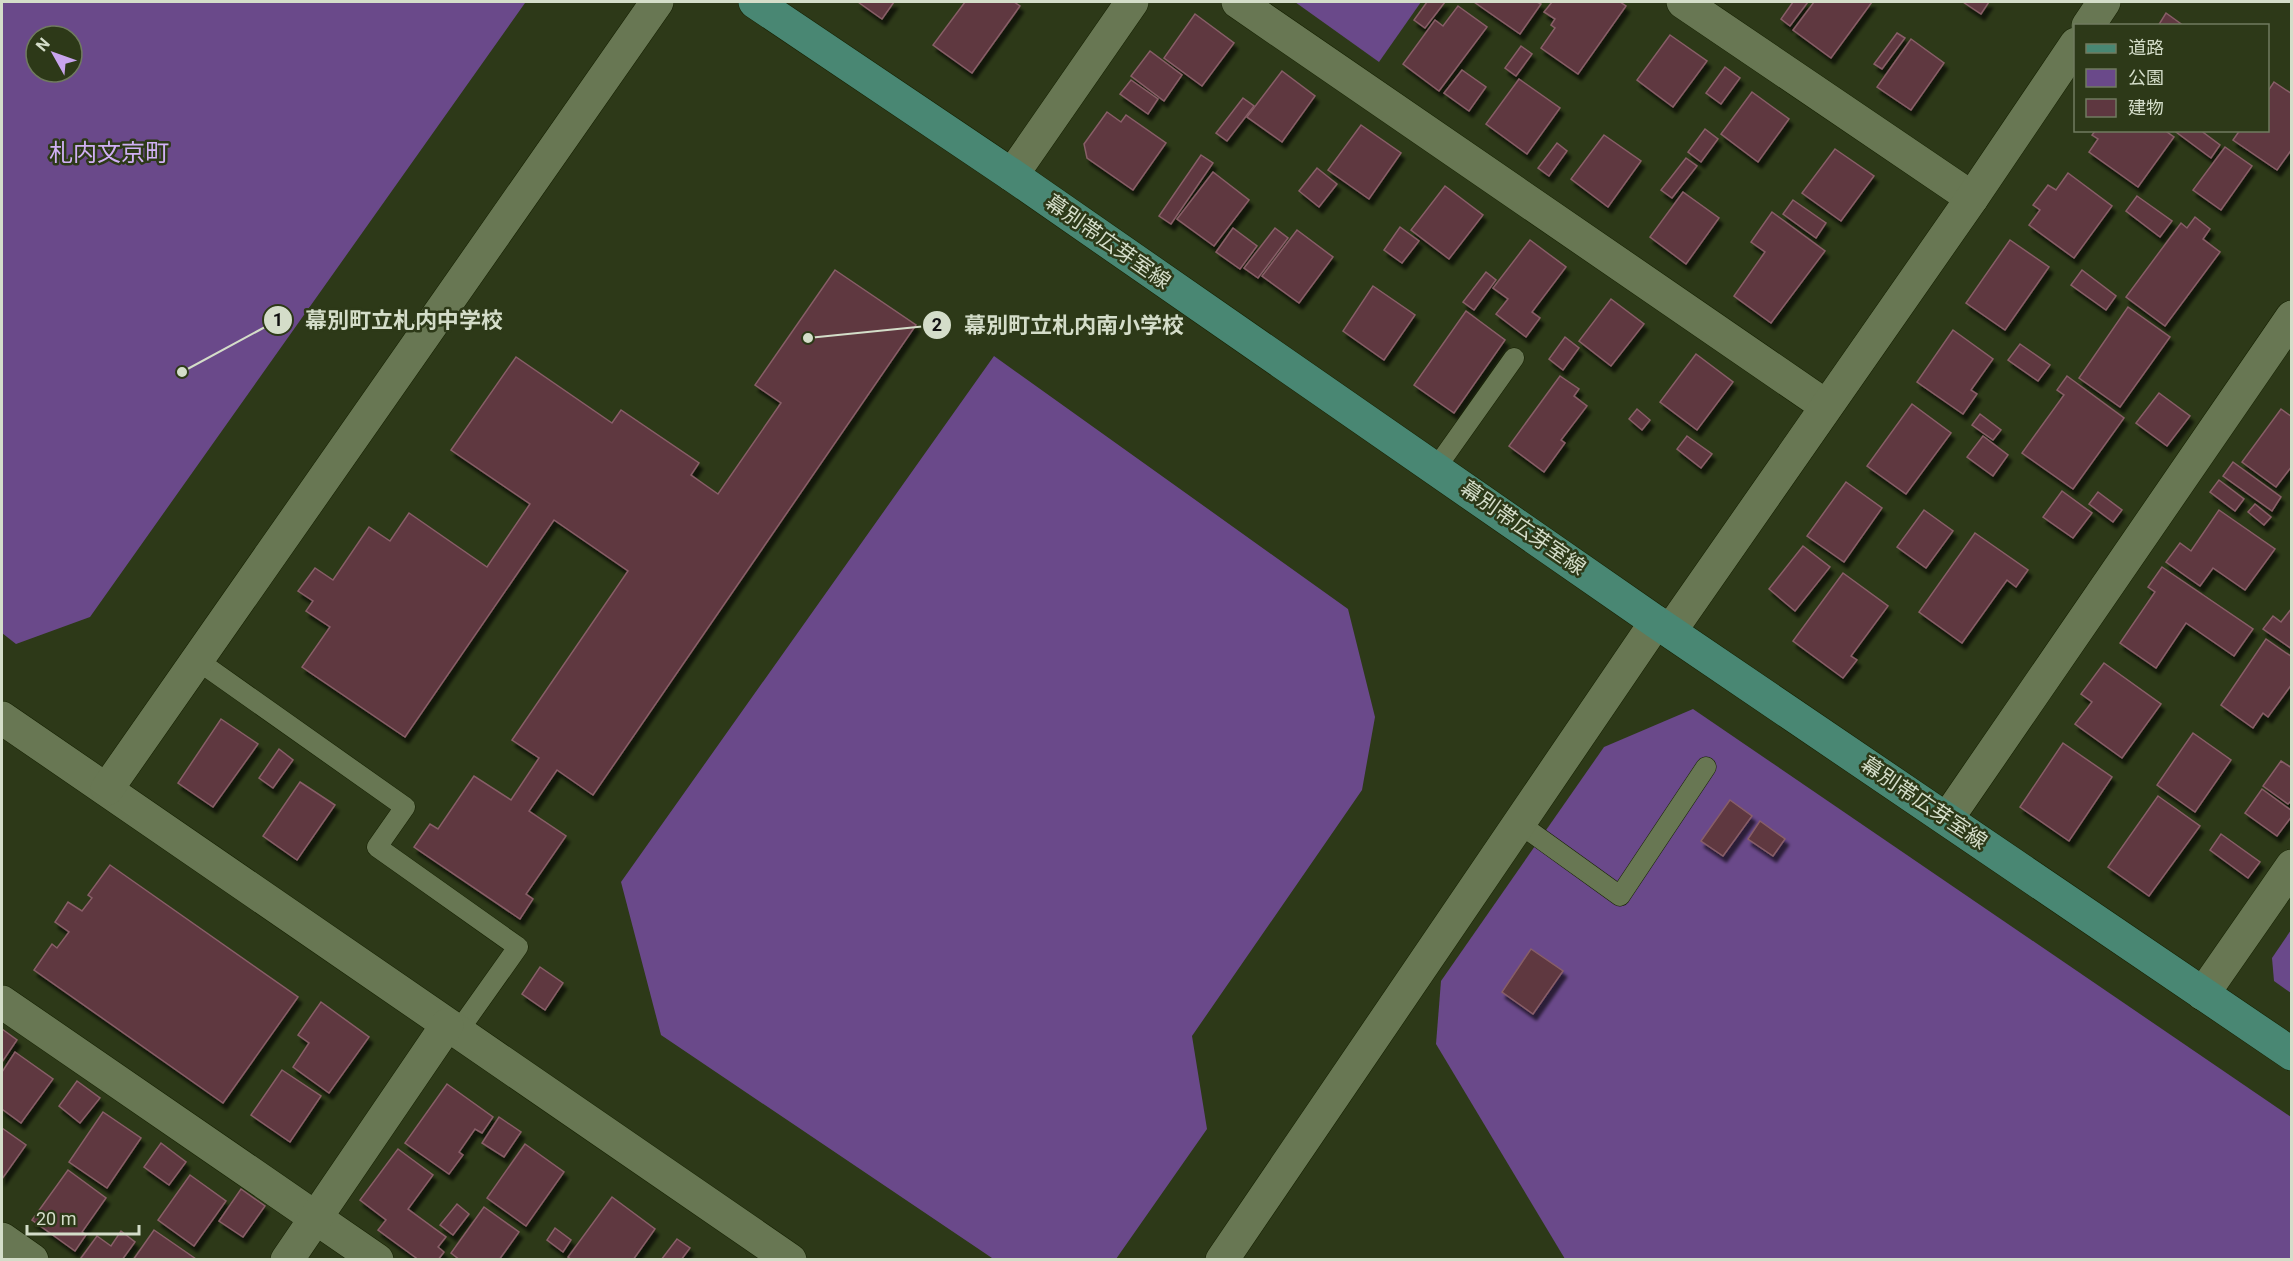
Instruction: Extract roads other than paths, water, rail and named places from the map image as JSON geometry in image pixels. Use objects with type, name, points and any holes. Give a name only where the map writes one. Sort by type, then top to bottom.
[{"type":"main road","name":"幕別帯広芽室線","points":[[754,2],[1012,175],[1664,626],[2292,1054]]},
{"type":"street","points":[[107,789],[657,2]]},
{"type":"street","points":[[1012,175],[1132,2]]},
{"type":"street","points":[[1238,2],[1826,406]]},
{"type":"street","points":[[1683,2],[1972,198]]},
{"type":"street","points":[[2089,24],[2104,2]]},
{"type":"street","points":[[1232,1256],[1520,824],[1826,406],[1972,198],[2074,47]]},
{"type":"street","points":[[1947,819],[2292,317]]},
{"type":"street","points":[[2,718],[790,1260]]},
{"type":"street","points":[[2203,994],[2292,866]]},
{"type":"street","points":[[2,1002],[377,1260]]},
{"type":"street","points":[[287,1260],[452,1029]]},
{"type":"street","points":[[2,1239],[32,1260]]},
{"type":"lane","points":[[1436,468],[1514,358]]},
{"type":"lane","points":[[197,660],[405,807],[377,847],[518,947],[452,1029]]},
{"type":"lane","points":[[1520,824],[1620,896],[1706,767]]},
{"type":"place","name":"幕別町立札内南小学校","points":[[808,338]]},
{"type":"place","name":"幕別町立札内中学校","points":[[182,372]]},
{"type":"district","name":"札内文京町","points":[[109,153]]}]
